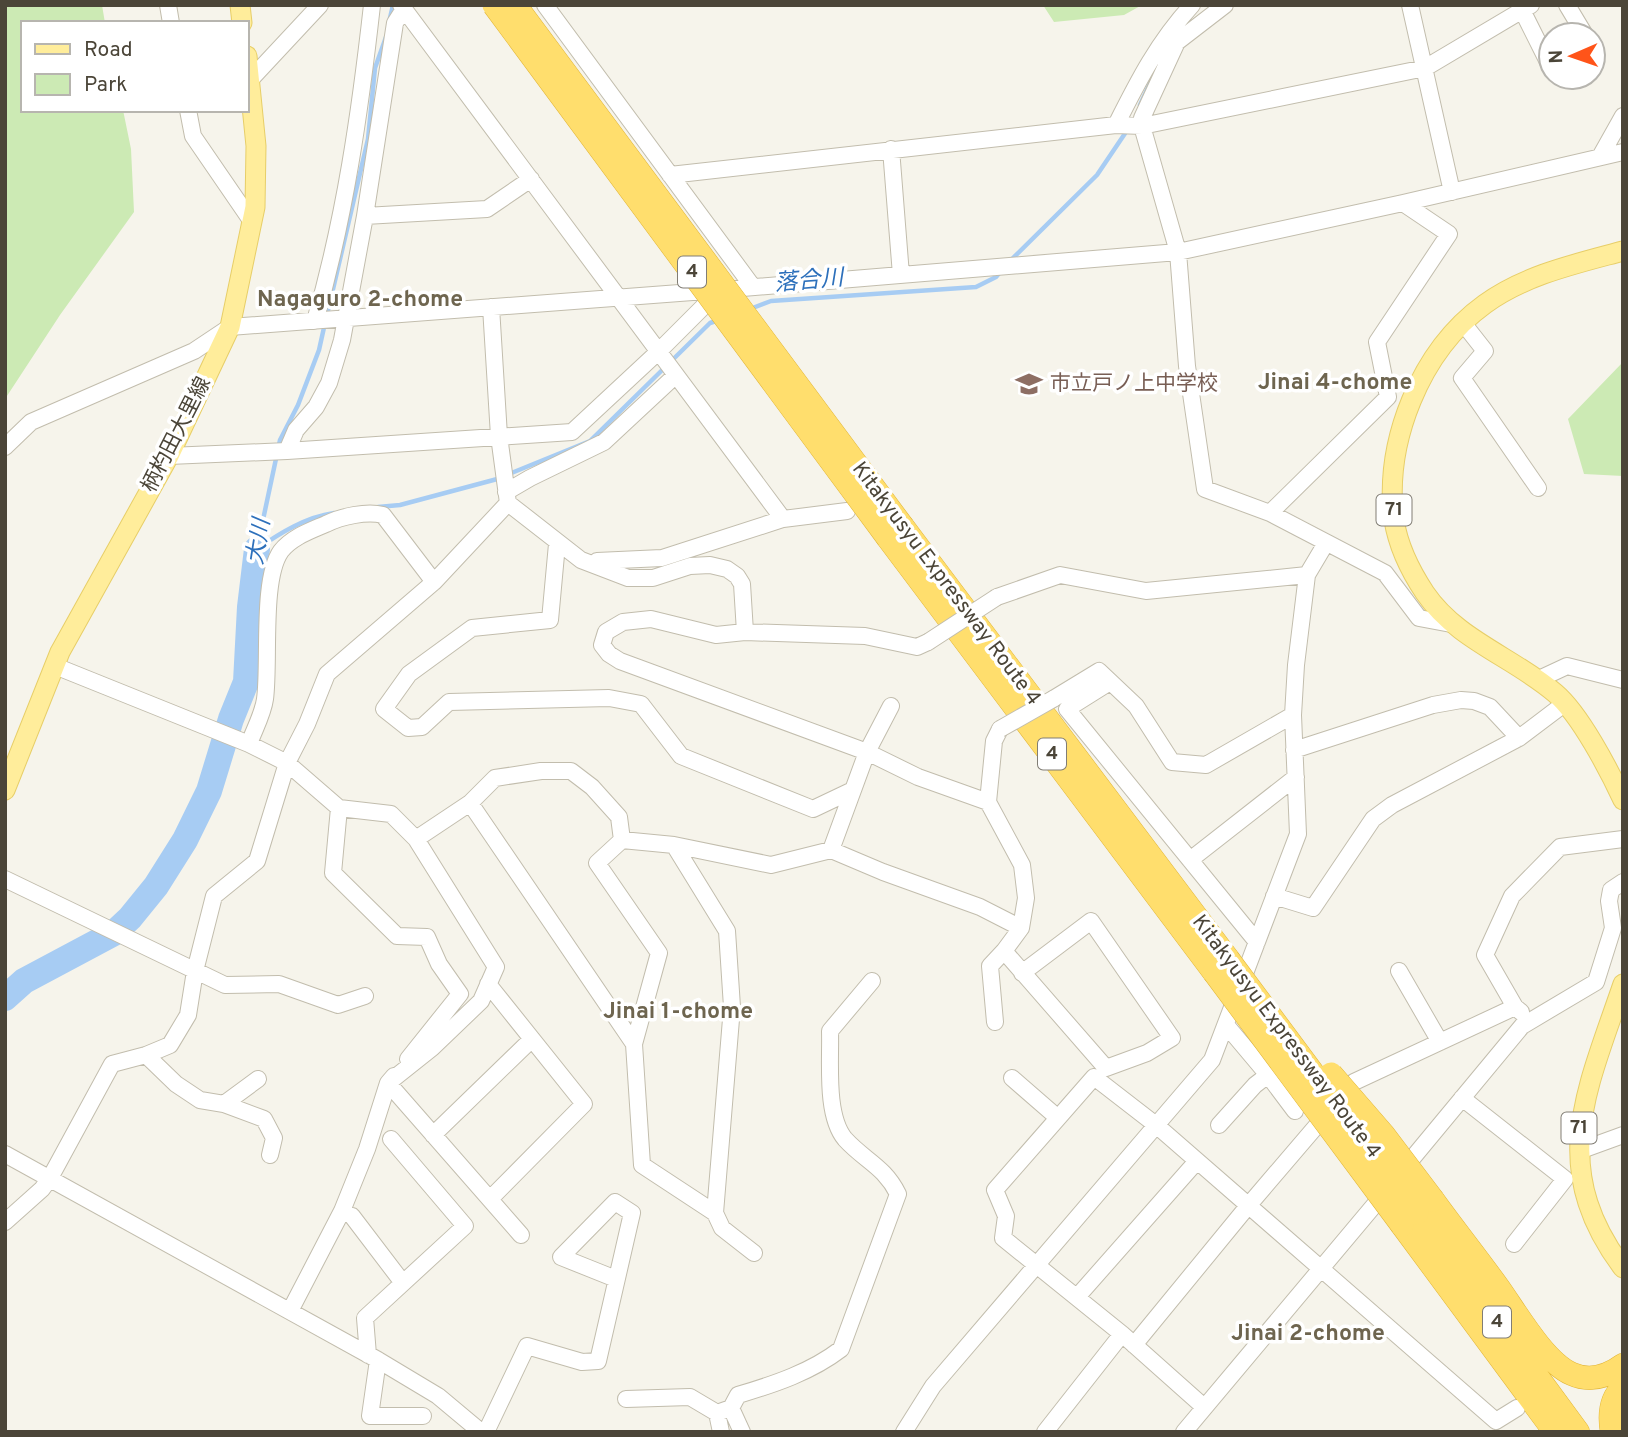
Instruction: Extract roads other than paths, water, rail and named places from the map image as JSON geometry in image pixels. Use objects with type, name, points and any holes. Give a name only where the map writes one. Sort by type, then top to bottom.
[{"type":"highway","name":"Kitakyusyu Expressway Route 4","points":[[494,5],[1221,966],[1417,1213],[1578,1432]]},
{"type":"highway","name":"Kitakyusyu Expressway Route 4","points":[[515,5],[896,533]]},
{"type":"highway","name":"Kitakyusyu Expressway Route 4","points":[[1221,966],[1331,1074],[1382,1134],[1417,1213],[1555,1432]]},
{"type":"highway","points":[[1417,1213],[1561,1368],[1586,1378],[1612,1373],[1623,1365]]},
{"type":"highway","points":[[1612,1432],[1610,1413],[1613,1402],[1623,1387]]},
{"type":"main road","name":"柄杓田大里線","points":[[5,790],[60,652],[169,456],[230,327],[255,207],[256,146],[248,64]]},
{"type":"main road","name":"71","points":[[1623,251],[1566,266],[1508,289],[1483,305],[1452,332],[1428,366],[1412,400],[1399,441],[1393,480],[1394,521],[1403,554],[1425,594],[1451,624],[1557,695],[1610,771],[1623,800]]},
{"type":"main road","name":"71","points":[[1623,984],[1583,1106],[1579,1151],[1581,1180],[1587,1205],[1597,1229],[1623,1268]]},
{"type":"street","points":[[250,80],[320,5]]},
{"type":"street","points":[[317,321],[360,117],[372,5]]},
{"type":"street","points":[[545,5],[754,287]]},
{"type":"street","points":[[1116,125],[1170,29],[1192,5]]},
{"type":"street","points":[[1225,5],[1177,42],[1142,118],[1178,252],[1187,366],[1205,489],[1270,513],[1385,573],[1419,618],[1451,624]]},
{"type":"street","points":[[1410,5],[1452,192]]},
{"type":"street","points":[[1567,5],[1577,21]]},
{"type":"street","points":[[287,451],[296,430],[316,407],[329,383],[365,216],[395,23],[402,7],[782,519]]},
{"type":"street","points":[[670,175],[1116,125],[1142,126],[1425,68],[1526,8],[1537,34]]},
{"type":"street","points":[[188,112],[193,136],[252,222]]},
{"type":"street","points":[[1600,157],[1623,116]]},
{"type":"street","points":[[891,149],[901,275]]},
{"type":"street","points":[[5,447],[31,422],[194,351],[230,327],[1178,252],[1623,152]]},
{"type":"street","points":[[365,216],[486,209],[531,179]]},
{"type":"street","points":[[1270,513],[1388,397],[1377,342],[1449,234],[1403,203]]},
{"type":"street","points":[[169,456],[572,432],[658,352],[719,290]]},
{"type":"street","points":[[491,307],[499,436],[507,497],[557,544],[581,560],[628,578],[653,578],[690,566],[709,565],[727,569],[737,576],[742,584],[745,632]]},
{"type":"street","points":[[1462,323],[1485,351],[1462,378],[1538,488]]},
{"type":"street","points":[[5,1222],[43,1189],[112,1064],[170,1045],[188,1015],[195,971],[214,896],[257,861],[286,763],[307,724],[327,674],[434,582],[507,497],[530,478],[604,442],[676,375]]},
{"type":"street","points":[[581,560],[613,562],[662,558],[782,519],[847,511]]},
{"type":"street","points":[[249,744],[265,701],[269,598],[274,568],[280,552],[293,539],[332,521],[373,513],[383,515],[434,582]]},
{"type":"street","points":[[904,1432],[933,1386],[1212,1060],[1298,834],[1293,715],[1296,665],[1307,575],[1325,543]]},
{"type":"street","points":[[557,544],[550,620],[472,628],[409,674],[384,709],[408,728],[422,727],[449,702],[609,698],[640,704],[681,755],[813,808],[853,790]]},
{"type":"street","points":[[988,802],[918,777],[867,752],[620,661],[601,645],[606,632],[623,622],[651,619],[716,635],[745,632],[865,636],[917,647],[997,597],[1060,575],[1146,591],[1307,575]]},
{"type":"street","points":[[55,666],[249,744],[286,763],[339,808],[391,814],[416,839],[496,967],[481,1001],[432,1048],[388,1083]]},
{"type":"street","points":[[1537,680],[1567,666],[1623,680]]},
{"type":"street","points":[[995,1022],[989,966],[1021,928],[1026,898],[1022,865],[988,802],[994,741],[1000,729],[1099,671],[1136,706],[1172,762],[1206,765],[1293,715]]},
{"type":"street","points":[[1110,682],[1067,709],[1257,942]]},
{"type":"street","points":[[1294,750],[1433,705],[1461,700],[1490,707],[1519,738]]},
{"type":"street","points":[[1274,896],[1313,908],[1373,819],[1392,805],[1519,738],[1564,704]]},
{"type":"street","points":[[831,850],[867,752],[891,706]]},
{"type":"street","points":[[416,839],[470,803],[495,778],[541,771],[571,771],[592,787],[619,817],[622,840]]},
{"type":"street","points":[[1190,860],[1296,777]]},
{"type":"street","points":[[470,803],[634,1044]]},
{"type":"street","points":[[290,1311],[342,1212],[367,1149],[388,1083],[460,994],[439,964],[427,937],[397,936],[333,873],[339,808]]},
{"type":"street","points":[[1531,1021],[1515,1007],[1485,955],[1512,896],[1560,847],[1623,839]]},
{"type":"street","points":[[715,1213],[642,1166],[634,1044],[659,953],[597,863],[622,840],[674,845],[771,865],[831,850],[883,873],[980,906],[1021,928]]},
{"type":"street","points":[[674,845],[727,931],[732,1007],[715,1213],[722,1228],[754,1253]]},
{"type":"street","points":[[5,879],[225,985],[279,984],[338,1005],[365,996]]},
{"type":"street","points":[[1184,1432],[1521,1026],[1596,982],[1613,928],[1609,901],[1611,890],[1623,882]]},
{"type":"street","points":[[1004,951],[1022,974],[1106,1068],[1147,1053],[1172,1038],[1091,921],[1022,974]]},
{"type":"street","points":[[1399,971],[1440,1042]]},
{"type":"street","points":[[721,1432],[724,1411],[738,1395],[780,1382],[824,1362],[841,1349],[898,1194],[890,1177],[844,1137],[832,1107],[830,1031],[872,981]]},
{"type":"street","points":[[488,984],[584,1104],[490,1199]]},
{"type":"street","points":[[1045,1432],[1248,1206],[1354,1082],[1515,1007]]},
{"type":"street","points":[[1226,1025],[1295,1111]]},
{"type":"street","points":[[433,1135],[533,1040]]},
{"type":"street","points":[[146,1055],[176,1084],[200,1100],[224,1104],[264,1119],[274,1138],[270,1155]]},
{"type":"street","points":[[1219,1125],[1255,1085],[1268,1075]]},
{"type":"street","points":[[1204,1407],[1077,1297],[1003,1238],[1006,1216],[995,1190],[1094,1077],[1156,1125],[1496,1422],[1517,1408]]},
{"type":"street","points":[[1012,1078],[1058,1118]]},
{"type":"street","points":[[224,1104],[258,1079]]},
{"type":"street","points":[[388,1083],[521,1235]]},
{"type":"street","points":[[1462,1098],[1564,1180],[1514,1244]]},
{"type":"street","points":[[1579,1151],[1623,1135]]},
{"type":"street","points":[[391,1139],[465,1226],[365,1318],[373,1358],[370,1416],[423,1416]]},
{"type":"street","points":[[5,1154],[373,1358],[438,1396],[483,1432],[527,1346],[582,1362],[598,1361],[617,1279],[632,1213],[615,1202],[561,1257],[617,1279]]},
{"type":"street","points":[[1077,1297],[1197,1161]]},
{"type":"street","points":[[352,1216],[402,1283]]},
{"type":"street","points":[[626,1399],[690,1397],[724,1411],[742,1432]]},
{"type":"waterway","name":"大川","points":[[390,18],[393,5]]},
{"type":"waterway","name":"大川","points":[[327,315],[368,139],[375,68],[386,37]]},
{"type":"waterway","name":"落合川","points":[[1140,105],[1158,66]]},
{"type":"waterway","name":"落合川","points":[[1011,260],[1097,175],[1128,129]]},
{"type":"waterway","name":"落合川","points":[[750,309],[771,301],[976,287],[996,277],[1000,272]]},
{"type":"waterway","name":"落合川","points":[[509,474],[590,441],[710,323],[719,320]]},
{"type":"waterway","name":"大川","points":[[257,548],[280,440],[298,405],[319,350],[325,323]]},
{"type":"waterway","name":"落合川","points":[[378,507],[400,505],[501,478]]},
{"type":"waterway","name":"落合川","points":[[257,549],[303,522],[334,513]]},
{"type":"waterway","name":"大川","points":[[5,998],[24,981],[114,933],[156,886],[185,840],[209,791],[231,719],[246,682],[250,607],[257,549]]},
{"type":"place","name":"市立戸ノ上中学校","points":[[1029,384]]},
{"type":"district","name":"Nagaguro 2-chome","points":[[360,300]]},
{"type":"district","name":"Jinai 4-chome","points":[[1335,383]]},
{"type":"district","name":"Jinai 1-chome","points":[[678,1012]]},
{"type":"district","name":"Jinai 2-chome","points":[[1308,1334]]}]
